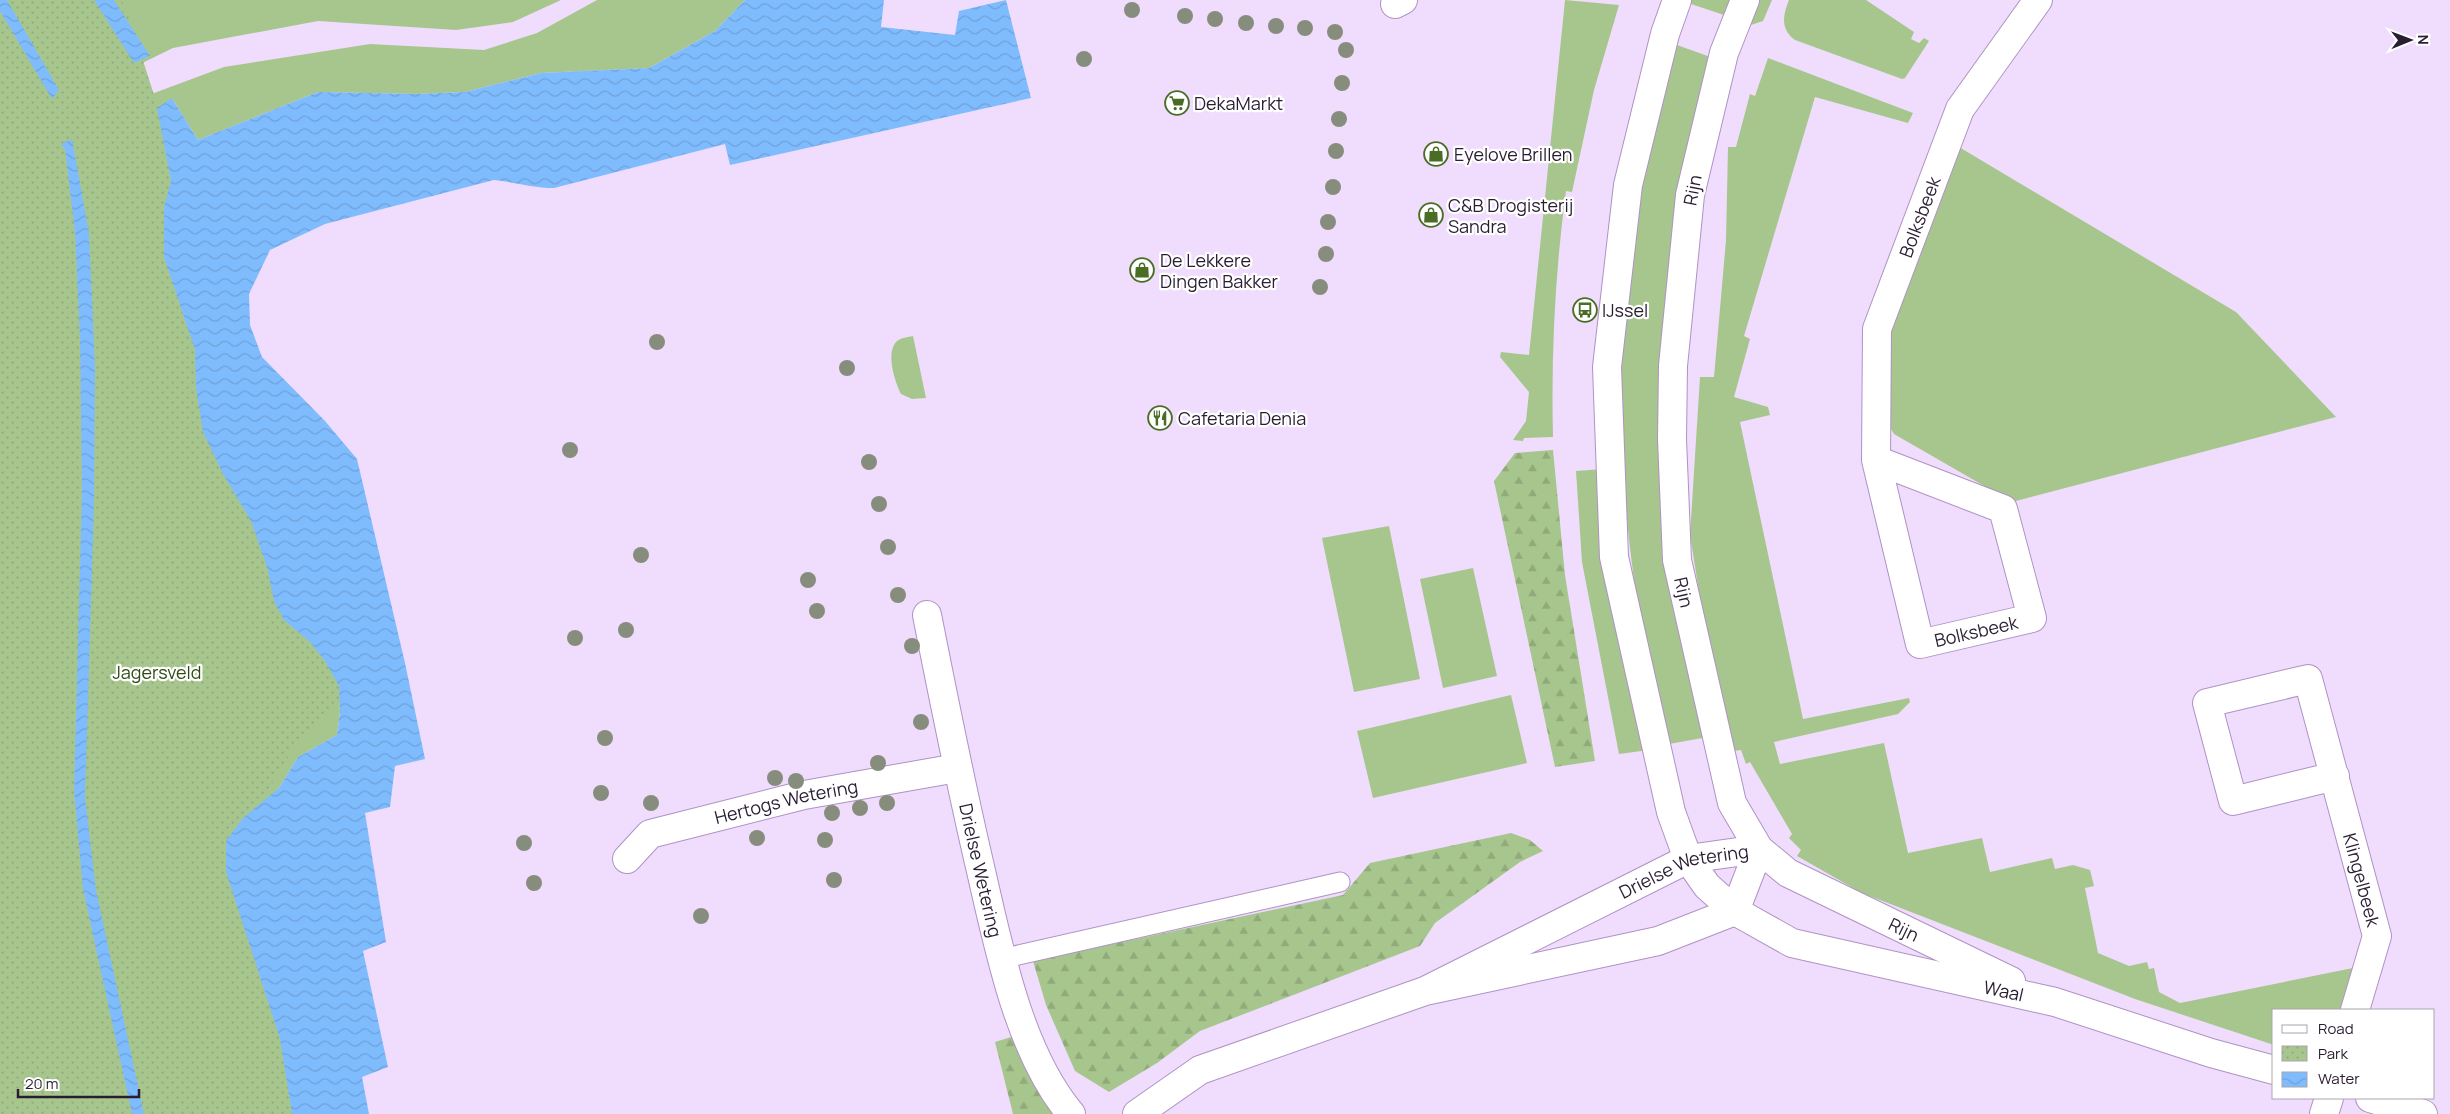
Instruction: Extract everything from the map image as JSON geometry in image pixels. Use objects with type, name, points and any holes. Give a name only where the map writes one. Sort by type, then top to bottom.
[{"type":"street","points":[[1677,0],[1665,34],[1628,185],[1607,367],[1614,557],[1671,812],[1688,859],[1707,886],[1735,911]]},
{"type":"street","name":"Rijn","points":[[1745,0],[1724,53],[1690,195],[1673,366],[1672,439],[1677,560],[1732,803],[1759,849],[1797,877],[2055,1002]]},
{"type":"street","name":"Bolksbeek","points":[[1876,460],[2002,509],[2032,618],[1920,644],[1876,460],[1877,330],[1960,109],[2038,0]]},
{"type":"street","name":"Drielse Wetering","points":[[927,615],[957,768],[1002,959],[1025,1033],[1058,1099],[1071,1114]]},
{"type":"street","name":"Klingelbeek","points":[[2334,776],[2233,801],[2207,704],[2308,679],[2377,936],[2355,1009]]},
{"type":"street","name":"Hertogs Wetering","points":[[627,859],[650,834],[804,795],[957,768]]},
{"type":"street","name":"Drielse Wetering","points":[[1137,1114],[1200,1070],[1425,991],[1658,941],[1735,911],[1759,849],[1688,859],[1425,991]]},
{"type":"street","name":"Waal","points":[[1735,911],[1792,943],[2055,1002],[2211,1053],[2272,1069]]},
{"type":"street","points":[[2324,1114],[2329,1099]]},
{"type":"street","points":[[2373,1099],[2423,1114]]},
{"type":"lane","points":[[1002,959],[1340,882]]},
{"type":"green space","name":"Jagersveld","points":[[0,0],[121,0],[126,8],[348,696],[299,739],[265,795],[231,831],[268,942],[305,1114],[0,1114]]},
{"type":"green space","points":[[107,0],[561,0],[513,22],[456,30],[318,21],[173,48],[132,68]]},
{"type":"green space","points":[[597,0],[745,0],[715,31],[649,68],[541,73],[465,92],[417,94],[318,92],[198,140],[172,98],[339,686],[340,712],[337,735],[298,757],[279,788],[262,804],[190,1114],[138,99],[224,67],[370,44],[484,50],[537,33]]},
{"type":"green space","points":[[1565,0],[1619,5],[1594,90],[1572,192],[1566,191],[1559,252],[1555,314],[1553,437],[1524,438],[1523,441],[1513,440],[1526,421],[1529,392],[1500,357],[1501,352],[1529,355]]},
{"type":"green space","points":[[1692,0],[1736,0],[1730,17],[1691,4]]},
{"type":"green space","points":[[1758,0],[1772,0],[1763,21],[1751,25]]},
{"type":"green space","points":[[1789,0],[1866,0],[1914,32],[1911,39],[1919,43],[1924,38],[1929,41],[1905,78],[1902,79],[1795,40],[1790,36],[1784,22]]},
{"type":"green space","points":[[1677,45],[1716,59],[1666,310],[1708,737],[1669,744],[1646,647],[1633,573],[1623,461],[1622,373],[1627,286],[1640,199]]},
{"type":"green space","points":[[1768,58],[1913,113],[1908,123],[1815,97],[1744,336],[1750,339],[1734,397],[1768,407],[1770,415],[1740,422],[1803,719],[1909,698],[1910,702],[1898,714],[1774,742],[1780,764],[1884,743],[1908,853],[1982,838],[1990,872],[2052,858],[2055,869],[2073,865],[2090,870],[2094,886],[2085,888],[2098,953],[2129,966],[2147,962],[2149,969],[2154,968],[2159,992],[2180,1003],[2358,967],[2343,1009],[2272,1009],[2272,1044],[2135,999],[1862,893],[1797,856],[1801,850],[1789,838],[1792,834],[1750,762],[1746,764],[1741,750],[1733,751],[1700,598],[1690,535],[1700,377],[1714,377],[1726,240],[1728,147],[1736,147],[1750,94],[1755,96]]},
{"type":"green space","points":[[1959,147],[2236,312],[2336,417],[2012,502],[1894,434],[1882,415],[1883,345]]},
{"type":"green space","points":[[913,336],[926,398],[912,399],[901,394],[892,367],[893,346],[899,340]]},
{"type":"green space","points":[[1553,450],[1565,575],[1595,761],[1555,767],[1494,481],[1515,453]]},
{"type":"green space","points":[[1603,469],[1649,750],[1619,754],[1582,562],[1576,471]]},
{"type":"green space","points":[[1389,526],[1420,679],[1354,692],[1322,538]]},
{"type":"green space","points":[[1473,568],[1497,676],[1443,688],[1420,579]]},
{"type":"green space","points":[[1511,695],[1527,763],[1373,798],[1357,731]]},
{"type":"green space","points":[[1511,833],[1530,840],[1543,851],[1520,862],[1435,923],[1420,946],[1200,1031],[1157,1063],[1109,1092],[1075,1071],[1046,1005],[1033,961],[1343,895],[1370,863]]},
{"type":"green space","points":[[1011,1037],[1055,1114],[1013,1114],[995,1042]]},
{"type":"water","points":[[0,0],[7,0],[59,90],[52,99],[0,11]]},
{"type":"water","points":[[94,0],[114,0],[150,56],[134,63]]},
{"type":"water","points":[[745,0],[884,0],[881,27],[955,35],[959,11],[1006,0],[1031,98],[730,165],[725,144],[554,188],[494,180],[325,224],[270,250],[249,294],[250,325],[262,357],[325,421],[357,459],[405,663],[425,759],[395,766],[390,807],[365,813],[386,942],[363,951],[388,1067],[362,1077],[369,1114],[292,1114],[280,1039],[226,872],[226,841],[243,818],[279,788],[298,757],[337,735],[340,712],[339,686],[325,661],[310,642],[284,620],[274,601],[267,567],[251,521],[223,474],[203,432],[196,388],[195,350],[164,257],[164,207],[171,181],[157,108],[172,98],[198,140],[318,92],[417,94],[465,92],[541,73],[649,68],[715,31]]},
{"type":"water","points":[[72,139],[89,233],[95,368],[94,503],[85,798],[96,890],[144,1114],[132,1114],[83,889],[74,791],[82,490],[80,339],[75,232],[65,149],[61,144]]},
{"type":"place","name":"DekaMarkt","points":[[1177,103]]},
{"type":"place","name":"Eyelove Brillen","points":[[1436,154]]},
{"type":"place","name":"C&B Drogisterij Sandra","points":[[1431,215]]},
{"type":"place","name":"De Lekkere Dingen Bakker","points":[[1142,270]]},
{"type":"place","name":"IJssel","points":[[1585,310]]},
{"type":"place","name":"Cafetaria Denia","points":[[1160,418]]}]
